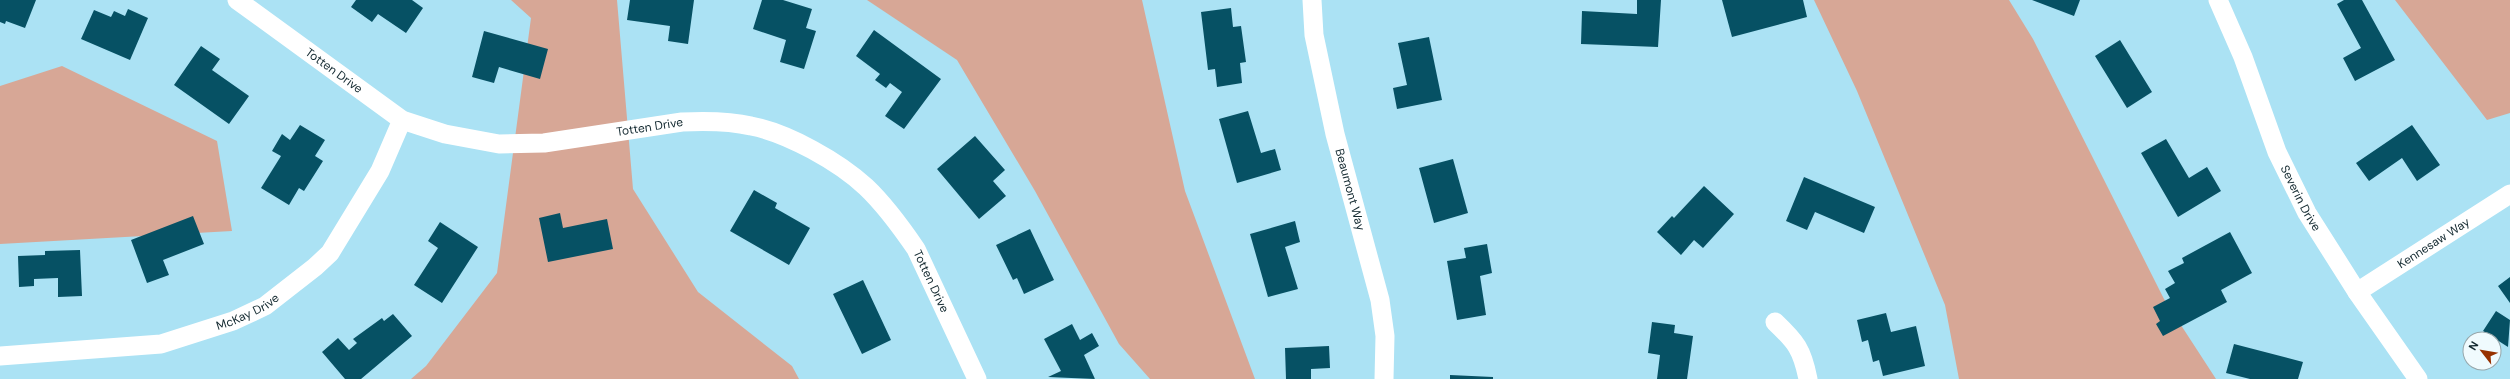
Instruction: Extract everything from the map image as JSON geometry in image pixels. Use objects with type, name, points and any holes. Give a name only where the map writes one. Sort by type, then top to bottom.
[{"type":"street","name":"Totten Drive","points":[[237,0],[402,120],[445,134],[499,144],[544,143],[697,121],[752,126],[795,142],[833,163],[865,187],[902,229],[916,249],[977,379]]},
{"type":"street","name":"Beaumont Way","points":[[1312,0],[1314,35],[1335,134],[1380,300],[1385,336],[1384,379]]},
{"type":"street","name":"Severin Drive","points":[[2218,0],[2243,57],[2277,152],[2307,213],[2357,292],[2418,379]]},
{"type":"street","name":"McKay Drive","points":[[0,356],[161,344],[233,321],[265,306],[316,267],[330,253],[380,172],[402,120]]},
{"type":"street","name":"Kennesaw Way","points":[[2357,292],[2510,194]]},
{"type":"street","points":[[1775,322],[1796,342],[1804,361],[1808,379]]},
{"type":"shaded area","points":[[511,0],[617,0],[633,189],[698,292],[792,366],[799,379],[411,379],[426,366],[497,273],[531,18]]},
{"type":"shaded area","points":[[867,0],[1142,0],[1185,191],[1255,379],[1150,379],[1119,344],[1035,191],[957,60]]},
{"type":"shaded area","points":[[1814,0],[2009,0],[2033,39],[2164,299],[2216,379],[1959,379],[1945,305],[1857,91]]},
{"type":"shaded area","points":[[2395,0],[2510,0],[2510,113],[2487,120]]},
{"type":"shaded area","points":[[62,66],[217,141],[232,231],[0,244],[0,86]]},
{"type":"building","points":[[0,0],[36,0],[25,28],[6,21],[5,24],[0,22]]},
{"type":"building","points":[[356,0],[412,0],[423,8],[406,33],[378,14],[372,22],[351,7]]},
{"type":"building","points":[[630,0],[694,0],[688,44],[668,41],[670,26],[627,20]]},
{"type":"building","points":[[762,0],[783,0],[812,9],[806,28],[816,31],[804,69],[780,62],[786,40],[753,29]]},
{"type":"building","points":[[1637,0],[1661,0],[1658,47],[1581,44],[1582,11],[1637,14]]},
{"type":"building","points":[[1722,0],[1803,0],[1807,17],[1732,37]]},
{"type":"building","points":[[2032,0],[2080,0],[2074,16]]},
{"type":"building","points":[[2344,0],[2362,0],[2395,60],[2355,81],[2343,58],[2361,48],[2337,4]]},
{"type":"building","points":[[1231,8],[1233,27],[1241,26],[1246,62],[1240,63],[1242,83],[1217,87],[1215,69],[1208,70],[1201,12]]},
{"type":"building","points":[[128,9],[148,18],[130,60],[81,39],[94,10],[111,17],[114,11],[125,16]]},
{"type":"building","points":[[874,30],[941,79],[904,129],[885,116],[902,92],[890,83],[886,88],[875,80],[880,74],[856,56]]},
{"type":"building","points":[[484,31],[548,49],[540,79],[499,67],[494,83],[472,77]]},
{"type":"building","points":[[1429,37],[1442,100],[1397,109],[1393,88],[1407,85],[1398,43]]},
{"type":"building","points":[[2120,40],[2152,92],[2127,108],[2095,56]]},
{"type":"building","points":[[201,46],[220,59],[212,70],[249,96],[229,124],[174,85]]},
{"type":"building","points":[[1248,111],[1261,153],[1275,149],[1281,170],[1237,183],[1219,119]]},
{"type":"building","points":[[300,125],[325,140],[315,156],[323,161],[304,191],[299,188],[289,205],[261,188],[281,156],[272,151],[282,134],[290,140]]},
{"type":"building","points":[[2412,125],[2440,165],[2417,181],[2402,158],[2369,181],[2356,163]]},
{"type":"building","points":[[975,136],[1005,170],[993,181],[1006,196],[979,219],[937,169]]},
{"type":"building","points":[[2166,139],[2189,178],[2207,167],[2221,191],[2178,217],[2141,153]]},
{"type":"building","points":[[1453,159],[1468,213],[1434,223],[1419,168]]},
{"type":"building","points":[[1804,177],[1875,207],[1864,233],[1815,212],[1807,230],[1786,221]]},
{"type":"building","points":[[1704,186],[1734,214],[1703,248],[1694,240],[1681,255],[1657,232],[1672,216],[1674,218]]},
{"type":"building","points":[[754,190],[777,203],[775,208],[810,228],[789,265],[730,231]]},
{"type":"building","points":[[560,213],[563,228],[607,219],[613,249],[548,262],[539,218]]},
{"type":"building","points":[[193,216],[204,244],[163,260],[169,275],[147,283],[131,240]]},
{"type":"building","points":[[1295,221],[1300,242],[1285,247],[1298,289],[1268,297],[1250,234]]},
{"type":"building","points":[[440,222],[478,247],[442,303],[414,285],[438,248],[428,241]]},
{"type":"building","points":[[1030,229],[1054,280],[1024,294],[1017,278],[1013,280],[996,245]]},
{"type":"building","points":[[2230,232],[2252,273],[2221,290],[2227,302],[2163,336],[2156,324],[2160,321],[2153,307],[2170,298],[2165,289],[2175,283],[2168,271],[2184,263],[2182,258]]},
{"type":"building","points":[[1487,244],[1492,273],[1480,276],[1486,315],[1457,320],[1447,261],[1466,258],[1464,248]]},
{"type":"building","points":[[80,250],[82,296],[58,297],[58,278],[34,279],[34,286],[19,287],[18,256],[45,255],[45,251]]},
{"type":"building","points":[[2510,277],[2510,303],[2498,286]]},
{"type":"building","points":[[863,280],[891,340],[862,354],[833,294]]},
{"type":"building","points":[[2496,311],[2510,320],[2508,347],[2502,343],[2502,331],[2483,331]]},
{"type":"building","points":[[1886,313],[1891,332],[1916,326],[1925,366],[1883,376],[1879,360],[1873,362],[1868,340],[1862,342],[1857,320]]},
{"type":"building","points":[[393,314],[412,336],[361,379],[345,379],[322,352],[338,338],[349,350],[357,343],[353,339],[382,318],[384,321]]},
{"type":"building","points":[[1652,322],[1675,325],[1674,333],[1693,336],[1687,379],[1657,379],[1660,355],[1648,353]]},
{"type":"building","points":[[1072,324],[1080,340],[1092,333],[1099,346],[1084,355],[1095,379],[1048,377],[1061,371],[1044,339]]},
{"type":"building","points":[[2234,344],[2303,362],[2298,379],[2250,379],[2226,373]]},
{"type":"building","points":[[1329,346],[1330,368],[1311,369],[1311,379],[1286,379],[1285,348]]},
{"type":"building","points":[[1450,375],[1493,377],[1493,379],[1450,379]]}]
